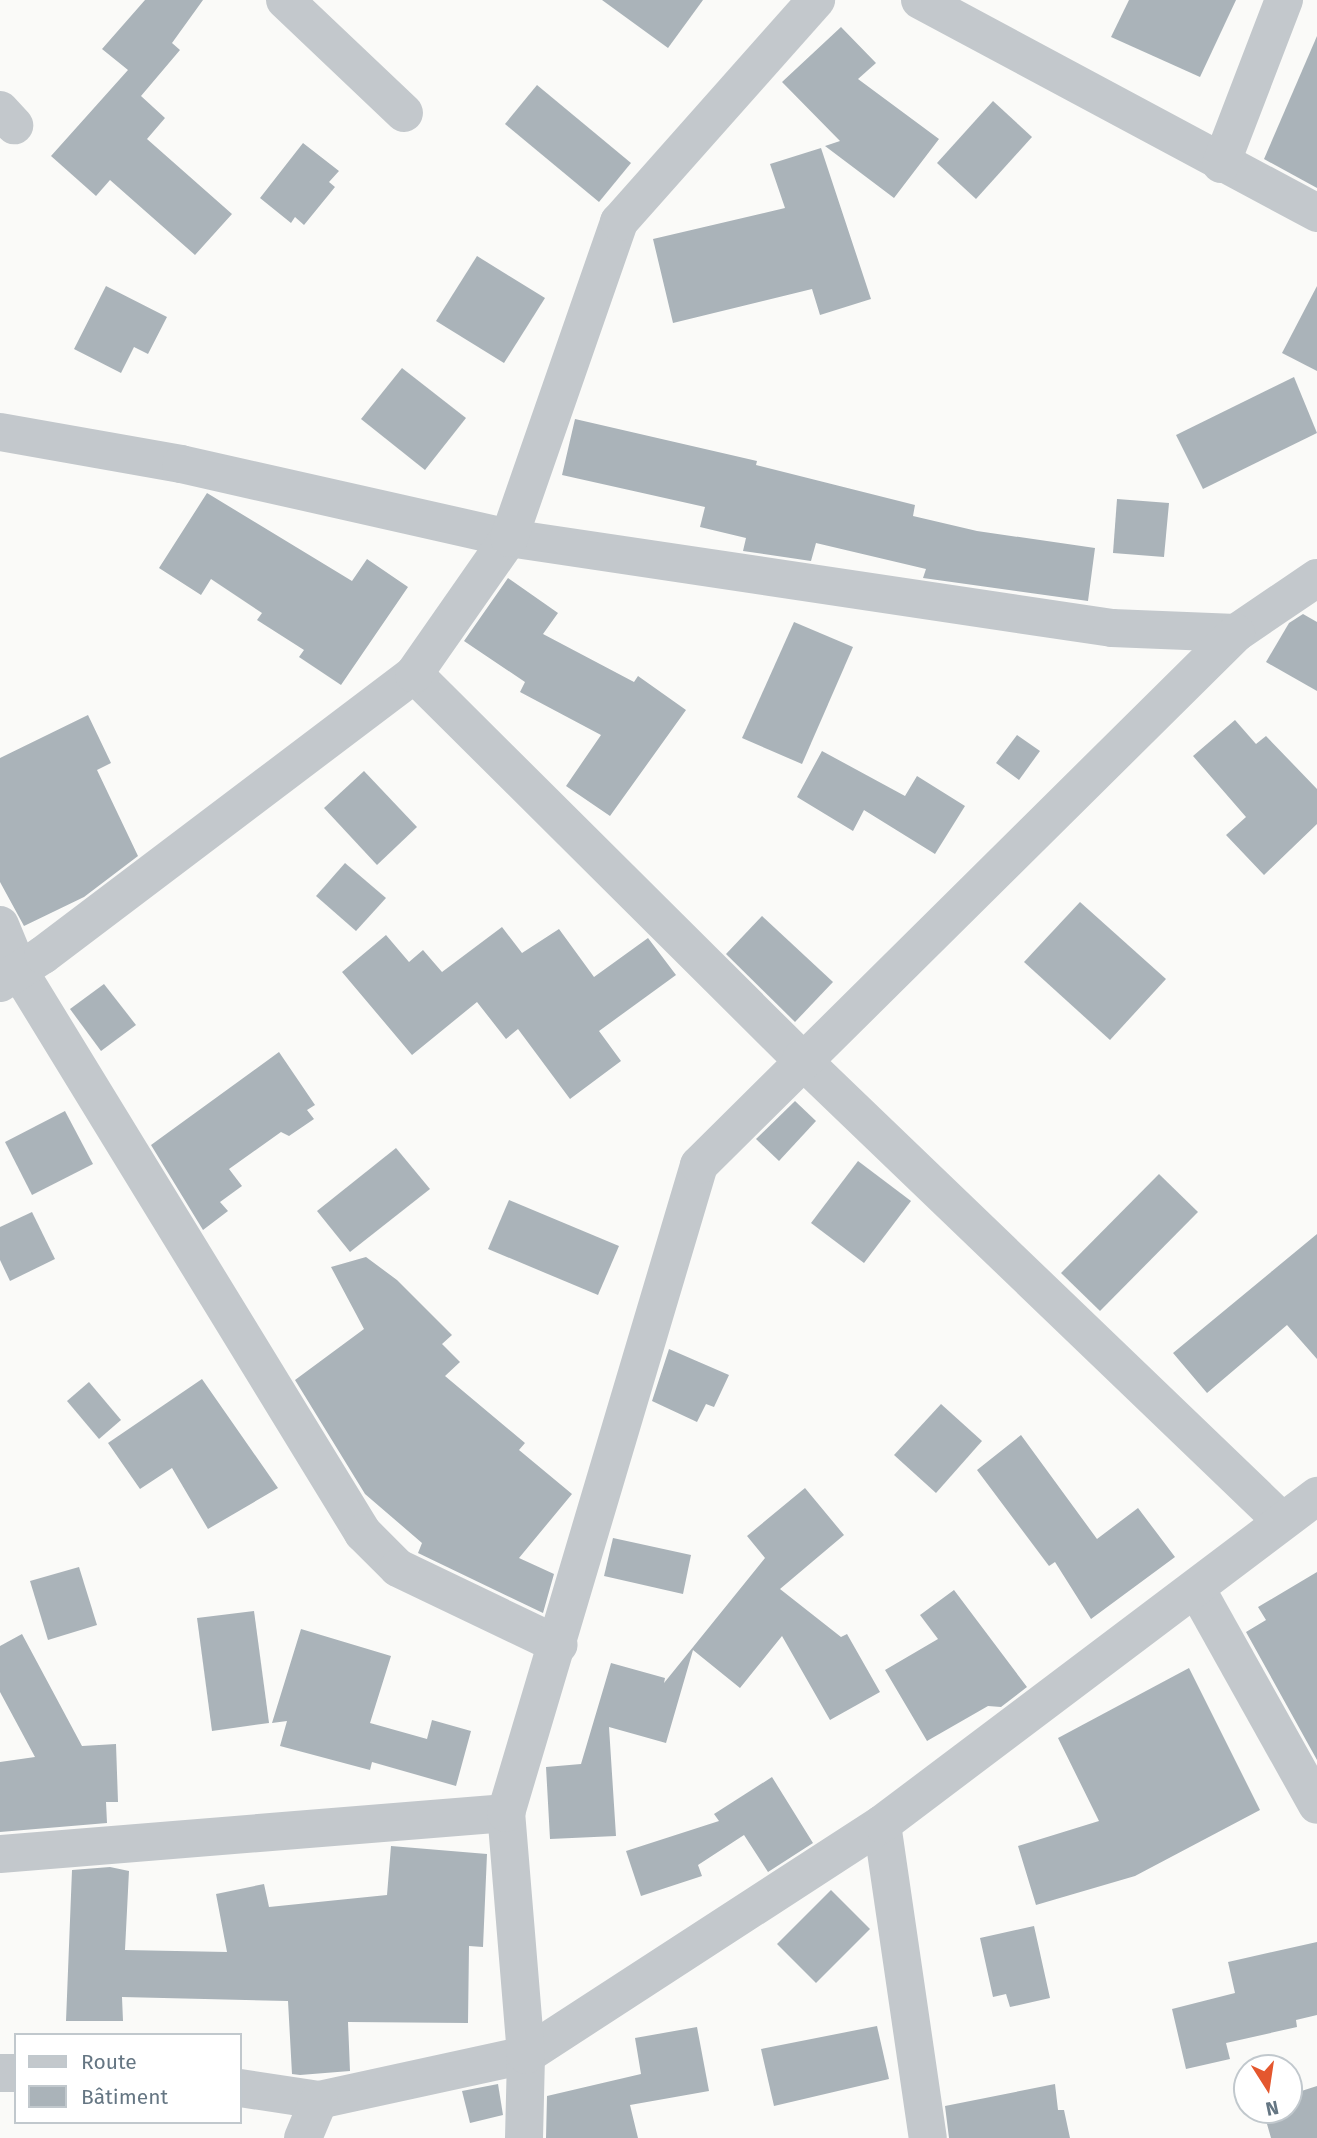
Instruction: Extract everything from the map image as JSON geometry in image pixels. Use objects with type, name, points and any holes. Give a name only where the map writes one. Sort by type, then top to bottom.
[{"type":"street","points":[[285,0],[404,113]]},
{"type":"street","points":[[10,977],[414,674],[509,538],[619,222],[816,0]]},
{"type":"street","points":[[920,0],[1221,164],[1317,213]]},
{"type":"street","points":[[1221,164],[1284,0]]},
{"type":"street","points":[[0,432],[181,464],[509,538],[1112,628],[1236,633]]},
{"type":"street","points":[[524,2138],[526,2055],[506,1813],[559,1645],[699,1165],[801,1059],[1236,633],[1317,578]]},
{"type":"street","points":[[414,674],[801,1059],[1282,1521]]},
{"type":"street","points":[[0,925],[10,977],[363,1533],[398,1568],[559,1645]]},
{"type":"street","points":[[242,2088],[319,2100],[526,2055],[882,1824],[1197,1590],[1317,1496]]},
{"type":"street","points":[[1197,1590],[1317,1805]]},
{"type":"street","points":[[0,1854],[506,1813]]},
{"type":"street","points":[[882,1824],[928,2138]]},
{"type":"street","points":[[303,2138],[319,2100]]},
{"type":"building","points":[[145,0],[203,0],[172,43],[180,50],[141,96],[165,118],[147,139],[232,214],[195,255],[110,180],[96,196],[51,156],[128,70],[102,49]]},
{"type":"building","points":[[602,0],[703,0],[668,48]]},
{"type":"building","points":[[1129,0],[1236,0],[1200,77],[1111,37]]},
{"type":"building","points":[[841,27],[876,63],[858,79],[939,139],[894,198],[825,146],[840,141],[782,82]]},
{"type":"building","points":[[1317,36],[1317,188],[1264,159]]},
{"type":"building","points":[[537,85],[631,163],[599,202],[505,124]]},
{"type":"building","points":[[993,101],[1032,137],[976,199],[937,163]]},
{"type":"building","points":[[303,143],[339,171],[329,182],[335,187],[304,225],[295,217],[291,223],[260,198]]},
{"type":"building","points":[[821,148],[871,299],[820,315],[812,289],[673,323],[653,239],[785,208],[770,164]]},
{"type":"building","points":[[477,256],[545,298],[504,363],[436,321]]},
{"type":"building","points":[[106,286],[167,317],[148,354],[134,347],[121,373],[74,349]]},
{"type":"building","points":[[1317,286],[1317,371],[1282,353]]},
{"type":"building","points":[[402,368],[466,418],[425,470],[361,419]]},
{"type":"building","points":[[1294,377],[1317,433],[1203,489],[1176,435]]},
{"type":"building","points":[[575,419],[757,461],[756,465],[915,505],[913,516],[977,531],[1095,548],[1088,601],[923,578],[926,569],[816,543],[811,561],[743,551],[746,538],[700,527],[705,507],[562,475]]},
{"type":"building","points":[[207,493],[352,581],[367,559],[408,587],[341,685],[299,657],[304,650],[257,620],[262,613],[211,579],[201,595],[159,568]]},
{"type":"building","points":[[1117,499],[1169,503],[1164,557],[1113,553]]},
{"type":"building","points":[[508,578],[558,613],[543,634],[634,682],[638,676],[686,710],[610,816],[566,786],[601,735],[520,692],[525,682],[464,641]]},
{"type":"building","points":[[1303,614],[1317,622],[1317,691],[1266,662],[1289,623]]},
{"type":"building","points":[[794,622],[853,647],[802,764],[742,738]]},
{"type":"building","points":[[88,715],[111,763],[97,770],[138,856],[84,897],[24,926],[0,882],[0,758]]},
{"type":"building","points":[[1235,720],[1256,744],[1266,736],[1317,789],[1317,824],[1264,875],[1226,835],[1246,817],[1193,756]]},
{"type":"building","points":[[1017,735],[1040,751],[1019,780],[996,763]]},
{"type":"building","points":[[822,751],[905,796],[917,776],[965,806],[935,854],[864,810],[853,831],[797,797]]},
{"type":"building","points":[[364,771],[417,827],[377,865],[324,808]]},
{"type":"building","points":[[345,863],[386,898],[356,931],[316,896]]},
{"type":"building","points":[[1080,902],[1166,979],[1110,1040],[1024,962]]},
{"type":"building","points":[[762,916],[833,982],[795,1022],[726,954]]},
{"type":"building","points":[[502,927],[522,953],[559,929],[594,977],[648,938],[676,975],[599,1031],[621,1061],[570,1099],[518,1029],[506,1039],[477,1002],[412,1055],[342,972],[386,935],[409,962],[423,950],[442,972]]},
{"type":"building","points":[[104,984],[136,1025],[101,1051],[70,1009]]},
{"type":"building","points":[[279,1052],[315,1105],[307,1110],[314,1119],[289,1136],[281,1132],[229,1169],[242,1186],[220,1202],[228,1211],[203,1230],[151,1145]]},
{"type":"building","points":[[795,1101],[816,1121],[779,1161],[756,1139]]},
{"type":"building","points":[[65,1111],[93,1164],[32,1195],[5,1142]]},
{"type":"building","points":[[396,1148],[430,1189],[350,1252],[317,1211]]},
{"type":"building","points":[[858,1161],[911,1201],[864,1263],[811,1223]]},
{"type":"building","points":[[1159,1174],[1198,1212],[1100,1311],[1061,1273]]},
{"type":"building","points":[[509,1200],[619,1246],[598,1295],[488,1249]]},
{"type":"building","points":[[32,1212],[55,1259],[10,1281],[0,1260],[0,1227]]},
{"type":"building","points":[[1317,1234],[1317,1359],[1287,1325],[1207,1393],[1173,1353]]},
{"type":"building","points":[[366,1257],[397,1280],[452,1335],[442,1344],[460,1362],[445,1376],[525,1443],[519,1450],[572,1494],[519,1558],[554,1574],[543,1613],[418,1553],[422,1543],[365,1494],[295,1380],[364,1329],[331,1267]]},
{"type":"building","points":[[669,1349],[729,1375],[714,1407],[706,1404],[697,1422],[652,1401]]},
{"type":"building","points":[[202,1379],[278,1488],[208,1529],[172,1468],[140,1489],[108,1443]]},
{"type":"building","points":[[89,1382],[121,1420],[99,1439],[67,1401]]},
{"type":"building","points":[[941,1404],[982,1441],[936,1493],[894,1455]]},
{"type":"building","points":[[1021,1435],[1097,1539],[1138,1508],[1175,1557],[1091,1619],[1055,1562],[1049,1566],[977,1470]]},
{"type":"building","points":[[805,1488],[844,1535],[780,1589],[841,1637],[847,1634],[880,1692],[830,1720],[782,1636],[740,1688],[693,1650],[666,1743],[609,1727],[616,1836],[550,1839],[546,1767],[581,1764],[611,1663],[665,1678],[664,1683],[765,1558],[747,1536]]},
{"type":"building","points":[[613,1538],[691,1555],[683,1594],[604,1576]]},
{"type":"building","points":[[79,1567],[97,1625],[48,1640],[30,1581]]},
{"type":"building","points":[[1317,1572],[1317,1760],[1246,1632],[1266,1620],[1258,1607]]},
{"type":"building","points":[[954,1590],[1027,1687],[1001,1707],[988,1706],[927,1741],[885,1670],[938,1639],[920,1615]]},
{"type":"building","points":[[254,1611],[269,1723],[212,1731],[197,1618]]},
{"type":"building","points":[[301,1629],[391,1656],[370,1723],[427,1739],[432,1720],[471,1731],[456,1786],[372,1762],[370,1770],[280,1746],[287,1721],[272,1723]]},
{"type":"building","points":[[22,1634],[82,1746],[116,1744],[118,1802],[106,1802],[107,1823],[0,1832],[0,1762],[35,1757],[0,1692],[0,1646]]},
{"type":"building","points":[[1189,1668],[1260,1810],[1135,1876],[1036,1905],[1018,1846],[1099,1821],[1058,1738]]},
{"type":"building","points":[[772,1777],[813,1843],[768,1872],[744,1835],[698,1865],[702,1876],[641,1896],[626,1851],[719,1821],[714,1814]]},
{"type":"building","points":[[391,1846],[487,1854],[483,1947],[469,1946],[468,2023],[348,2022],[350,2071],[300,2075],[292,2074],[288,2001],[122,1997],[123,2021],[66,2021],[72,1870],[110,1867],[129,1871],[125,1950],[227,1952],[216,1894],[264,1884],[269,1907],[387,1895]]},
{"type":"building","points":[[831,1890],[870,1929],[816,1983],[777,1944]]},
{"type":"building","points":[[1034,1926],[1050,1998],[1010,2007],[1006,1994],[993,1997],[980,1938]]},
{"type":"building","points":[[1317,1942],[1317,2015],[1296,2020],[1297,2027],[1226,2043],[1230,2059],[1186,2069],[1172,2009],[1235,1993],[1228,1962]]},
{"type":"building","points":[[877,2026],[889,2079],[774,2106],[761,2049]]},
{"type":"building","points":[[697,2027],[709,2091],[630,2105],[638,2138],[546,2138],[547,2096],[641,2074],[635,2038]]},
{"type":"building","points":[[498,2084],[503,2115],[470,2123],[462,2091]]},
{"type":"building","points":[[1055,2084],[1058,2110],[1064,2110],[1070,2138],[949,2138],[945,2106]]},
{"type":"building","points":[[1317,2086],[1317,2138],[1271,2138],[1267,2124],[1303,2124],[1303,2090]]}]
